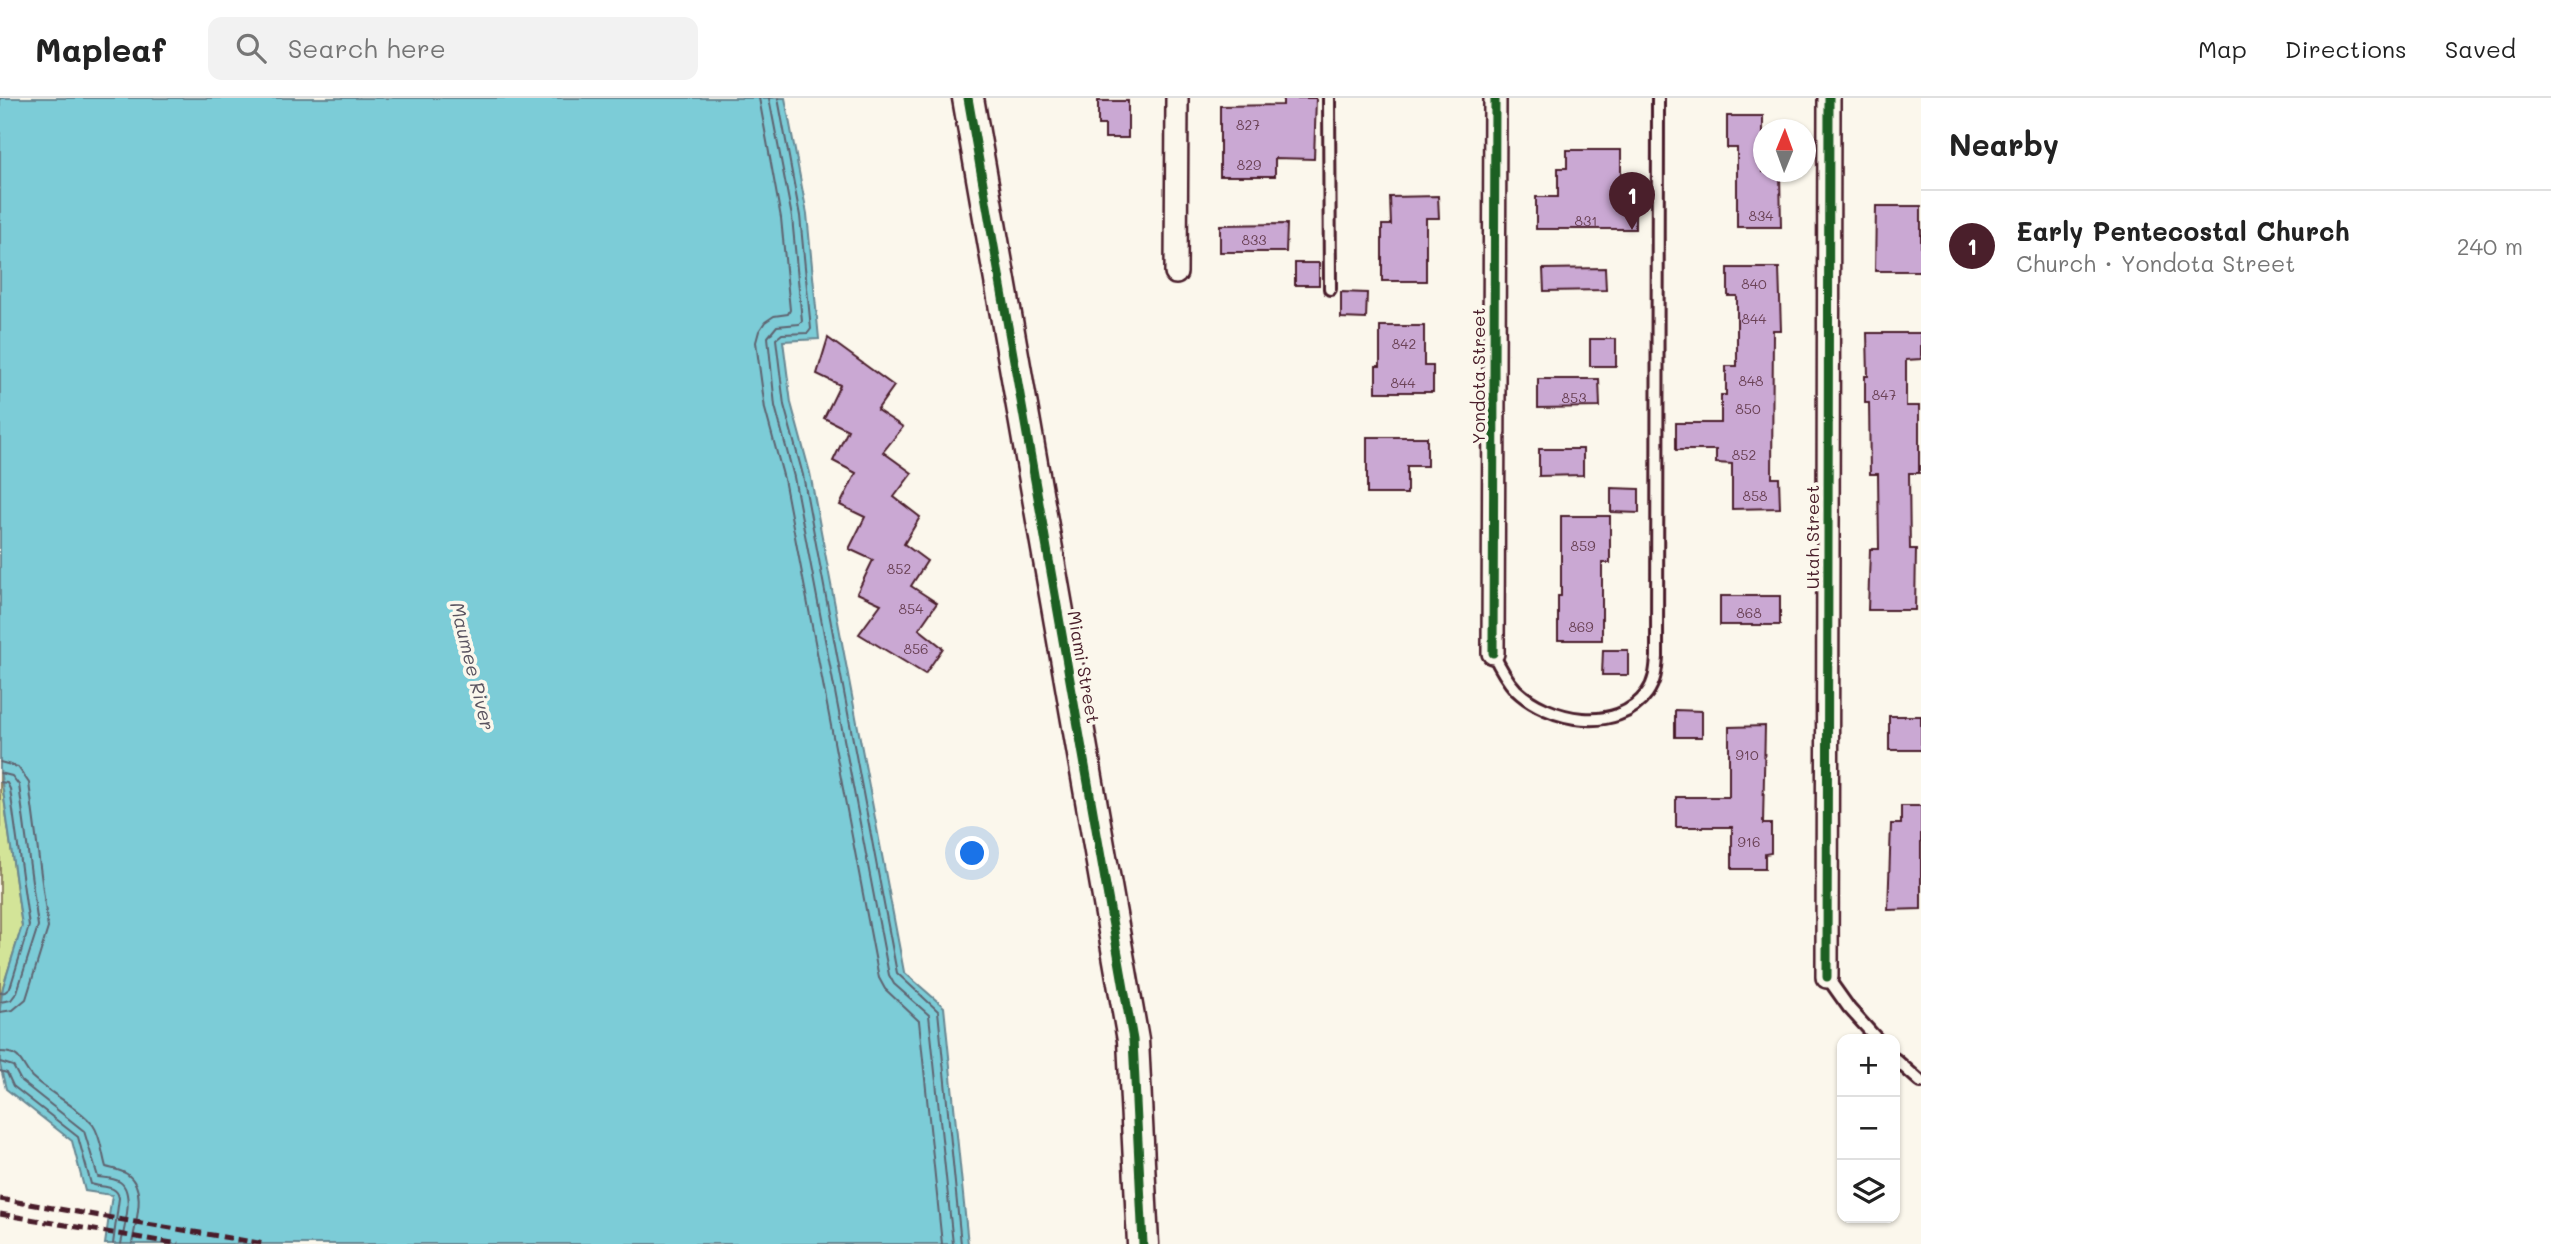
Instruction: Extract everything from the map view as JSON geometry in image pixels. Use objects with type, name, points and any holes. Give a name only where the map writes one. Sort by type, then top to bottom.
[{"type":"street","name":"Miami Street","points":[[968,98],[1133,1040],[1143,1244]]},
{"type":"street","points":[[1177,98],[1177,273]]},
{"type":"street","name":"Yondota Street","points":[[1493,653],[1495,98]]},
{"type":"street","name":"Utah Street","points":[[1827,977],[1829,98]]},
{"type":"lane","points":[[1329,98],[1330,289]]},
{"type":"lane","points":[[1493,653],[1502,672],[1516,690],[1545,708],[1577,719],[1618,715],[1635,706],[1648,692],[1655,677],[1658,98]]},
{"type":"lane","points":[[1827,977],[1849,1008],[1872,1034]]},
{"type":"lane","points":[[1900,1063],[1921,1082]]},
{"type":"green space","points":[[0,769],[22,926],[3,987],[0,1008]]},
{"type":"water","name":"Maumee River","points":[[0,98],[785,98],[807,214],[819,339],[783,341],[791,403],[810,473],[904,972],[944,1007],[968,1244],[105,1244],[112,1195],[85,1191],[72,1141],[6,1089],[0,1065],[0,1008],[3,987],[22,926],[0,769]]},
{"type":"building","points":[[1283,98],[1316,98],[1314,159],[1275,158],[1275,176],[1220,176],[1220,106],[1283,105]]},
{"type":"building","points":[[1098,101],[1128,101],[1128,138],[1105,138],[1105,125],[1098,125]]},
{"type":"building","points":[[1727,116],[1763,116],[1763,119],[1753,119],[1753,182],[1780,182],[1781,227],[1737,227],[1737,148],[1727,148]]},
{"type":"building","points":[[1567,150],[1621,150],[1621,197],[1635,197],[1635,229],[1536,229],[1536,197],[1558,197],[1558,168],[1567,168]]},
{"type":"building","points":[[1438,196],[1439,218],[1426,218],[1426,281],[1382,281],[1382,225],[1391,225],[1390,197]]},
{"type":"building","points":[[1876,206],[1921,206],[1921,271],[1875,271]]},
{"type":"building","points":[[1287,224],[1286,252],[1220,252],[1220,225]]},
{"type":"building","points":[[1295,263],[1319,263],[1319,285],[1295,285]]},
{"type":"building","points":[[1605,268],[1606,290],[1544,291],[1543,269]]},
{"type":"building","points":[[1728,268],[1779,268],[1781,330],[1773,330],[1772,478],[1779,478],[1780,508],[1732,509],[1732,464],[1716,463],[1716,450],[1676,450],[1676,423],[1721,423],[1721,395],[1726,395],[1726,366],[1737,366],[1737,296],[1728,296]]},
{"type":"building","points":[[1341,292],[1367,293],[1366,319],[1341,318]]},
{"type":"building","points":[[1380,326],[1424,326],[1424,366],[1433,366],[1433,392],[1376,392],[1376,366],[1380,366]]},
{"type":"building","points":[[1867,333],[1921,333],[1921,359],[1906,360],[1906,406],[1919,406],[1919,473],[1909,473],[1910,549],[1916,549],[1915,610],[1868,610],[1870,549],[1879,549],[1878,474],[1870,474],[1869,403],[1865,403],[1865,376],[1868,376]]},
{"type":"building","points":[[828,338],[894,386],[877,410],[903,427],[883,452],[912,473],[894,497],[920,517],[904,544],[927,561],[911,586],[937,603],[919,629],[943,648],[925,674],[859,634],[881,604],[857,593],[873,560],[849,549],[865,517],[840,505],[856,473],[833,461],[848,430],[824,418],[840,385],[817,374]]},
{"type":"building","points":[[1590,339],[1616,339],[1616,366],[1590,366]]},
{"type":"building","points":[[1538,379],[1599,379],[1600,407],[1538,408]]},
{"type":"building","points":[[1367,437],[1427,437],[1427,466],[1407,466],[1407,494],[1367,494]]},
{"type":"building","points":[[1539,449],[1583,449],[1583,475],[1539,476]]},
{"type":"building","points":[[1611,488],[1639,489],[1639,513],[1611,512]]},
{"type":"building","points":[[1561,516],[1610,516],[1610,563],[1602,563],[1602,640],[1558,640]]},
{"type":"building","points":[[1720,596],[1780,596],[1780,625],[1720,625]]},
{"type":"building","points":[[1603,650],[1628,650],[1628,675],[1602,675]]},
{"type":"building","points":[[1675,710],[1702,711],[1702,737],[1675,737]]},
{"type":"building","points":[[1889,716],[1921,716],[1921,750],[1889,750]]},
{"type":"building","points":[[1765,726],[1763,824],[1771,824],[1771,853],[1765,854],[1765,869],[1732,869],[1732,827],[1676,827],[1676,797],[1729,797],[1729,727]]},
{"type":"building","points":[[1901,806],[1921,806],[1921,909],[1888,910],[1891,824],[1901,824]]},
{"type":"railway","points":[[0,1199],[265,1244]]},
{"type":"railway","points":[[0,1214],[178,1244]]},
{"type":"cycle path","points":[[968,98],[1133,1040],[1143,1244]]},
{"type":"cycle path","points":[[1493,653],[1495,98]]},
{"type":"cycle path","points":[[1827,977],[1829,98]]},
{"type":"place","name":"Early Pentecostal Church","points":[[1632,230]]}]
